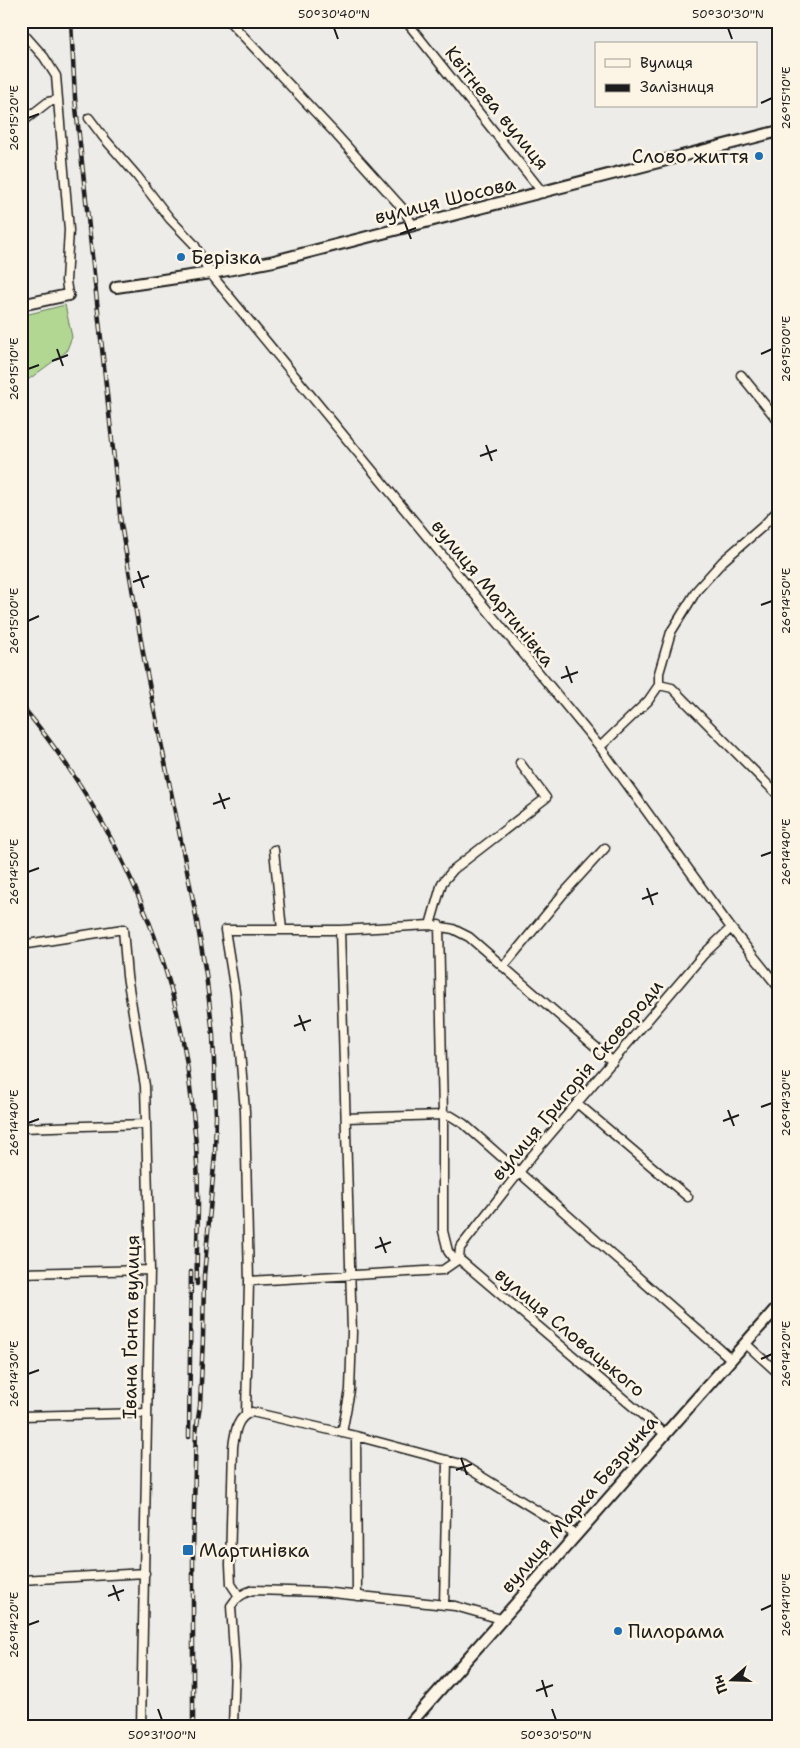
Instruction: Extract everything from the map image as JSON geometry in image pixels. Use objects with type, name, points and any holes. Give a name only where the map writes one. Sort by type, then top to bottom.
[{"type":"main road","name":"вулиця Шосова","points":[[116,287],[274,261],[779,131]]},
{"type":"main road","points":[[21,305],[68,295]]},
{"type":"main road","name":"вулиця Марка Безручка","points":[[407,1727],[575,1534],[779,1305]]},
{"type":"street","points":[[229,21],[333,131],[404,210],[413,226]]},
{"type":"street","name":"Квітнева вулиця","points":[[406,21],[543,193]]},
{"type":"street","points":[[23,37],[52,68],[56,76],[69,230],[66,281],[68,295]]},
{"type":"street","points":[[21,123],[45,104],[58,100]]},
{"type":"street","name":"вулиця Мартинівка","points":[[89,118],[170,219],[194,244],[210,273],[600,747],[731,928],[779,988]]},
{"type":"street","points":[[741,375],[779,422]]},
{"type":"street","points":[[600,747],[648,701],[658,685],[659,673],[671,632],[697,590],[723,561],[762,527],[779,509]]},
{"type":"street","points":[[658,685],[672,688],[779,796]]},
{"type":"street","points":[[430,925],[442,883],[454,869],[546,798],[520,763]]},
{"type":"street","points":[[503,967],[604,848]]},
{"type":"street","points":[[274,850],[282,930]]},
{"type":"street","points":[[246,1414],[249,1282],[245,1111],[235,992],[225,930],[340,930],[430,925],[453,929],[469,938],[613,1062]]},
{"type":"street","points":[[249,1282],[442,1270],[457,1260],[448,1252],[443,1231],[443,1115],[439,926]]},
{"type":"street","name":"вулиця Григорія Сковороди","points":[[457,1260],[460,1248],[518,1173],[704,954],[731,928]]},
{"type":"street","name":"Івана Ґонта вулиця","points":[[21,945],[123,929],[127,976],[145,1086],[150,1270],[141,1727]]},
{"type":"street","points":[[340,930],[351,1276],[350,1390],[342,1433]]},
{"type":"street","points":[[577,1103],[688,1197]]},
{"type":"street","points":[[346,1118],[443,1115],[451,1116],[464,1124],[731,1358]]},
{"type":"street","points":[[21,1128],[146,1124]]},
{"type":"street","name":"вулиця Словацького","points":[[457,1260],[665,1434]]},
{"type":"street","points":[[21,1273],[150,1270]]},
{"type":"street","points":[[745,1343],[779,1374]]},
{"type":"street","points":[[21,1416],[147,1413]]},
{"type":"street","points":[[239,1596],[232,1584],[230,1565],[231,1472],[235,1432],[240,1419],[246,1414],[258,1413],[356,1436],[461,1464],[575,1534]]},
{"type":"street","points":[[356,1436],[357,1596]]},
{"type":"street","points":[[444,1605],[447,1460]]},
{"type":"street","points":[[21,1580],[144,1573]]},
{"type":"street","points":[[233,1727],[235,1667],[231,1606],[239,1596],[253,1590],[323,1592],[455,1606],[501,1619]]},
{"type":"green space","points":[[65,305],[72,337],[66,352],[21,385],[21,316]]},
{"type":"railway","points":[[71,21],[75,98],[121,524],[145,664],[195,910],[206,974],[213,1035],[216,1116],[215,1154],[204,1276],[200,1406],[196,1432]]},
{"type":"railway","points":[[21,705],[53,746],[83,790],[110,836],[133,884],[153,933],[170,984],[182,1035],[195,1129],[198,1186],[197,1284]]},
{"type":"railway","points":[[189,1437],[191,1272]]},
{"type":"railway","points":[[193,1727],[193,1551],[196,1426]]},
{"type":"place","name":"Слово життя","points":[[759,156]]},
{"type":"place","name":"Берізка","points":[[181,257]]},
{"type":"place","name":"Мартинівка","points":[[188,1550]]},
{"type":"place","name":"Пилорама","points":[[618,1631]]}]
